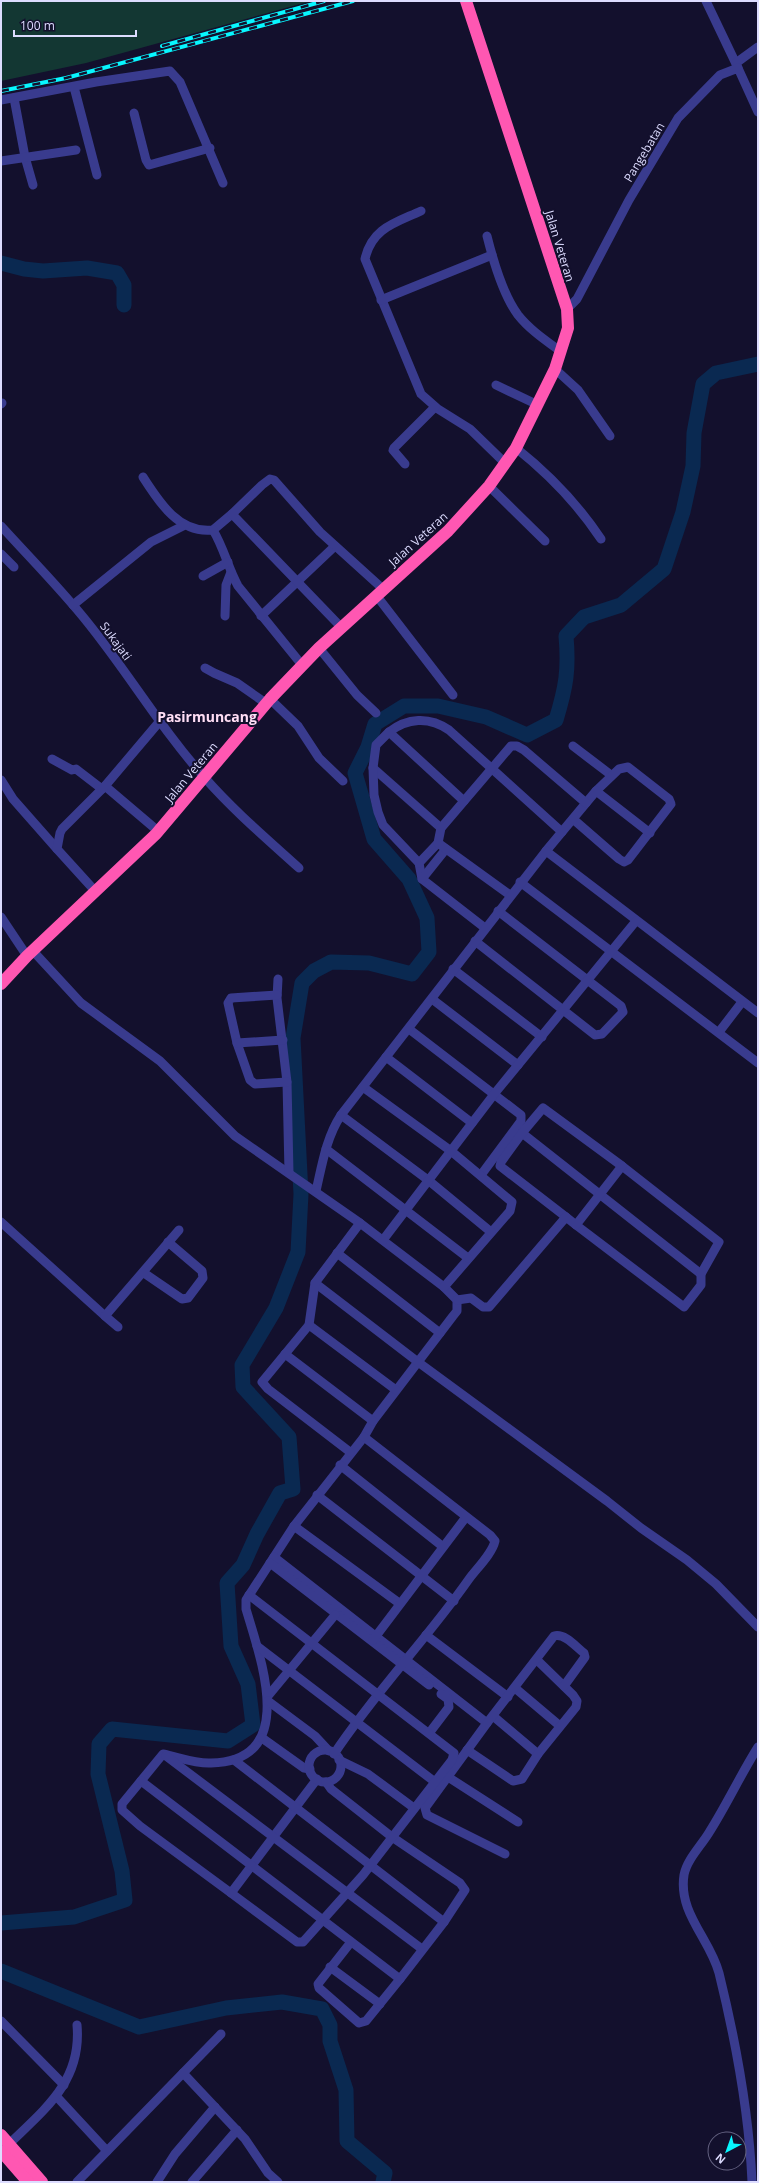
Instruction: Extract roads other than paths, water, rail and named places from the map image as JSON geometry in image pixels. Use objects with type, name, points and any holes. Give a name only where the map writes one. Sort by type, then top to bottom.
[{"type":"highway","name":"Jalan Veteran","points":[[1,984],[30,954],[158,831],[268,701],[340,626],[448,531],[489,486],[516,448],[536,404],[555,369],[568,328],[567,308],[561,297],[466,1]]},
{"type":"highway","points":[[3,2149],[28,2182]]},
{"type":"highway","points":[[3,2149],[42,2182]]},
{"type":"street","points":[[706,1],[758,112]]},
{"type":"street","name":"Pangebatan","points":[[567,308],[577,299],[629,200],[678,118],[720,75],[737,66],[758,47]]},
{"type":"street","points":[[1,100],[112,79],[166,71],[172,72],[180,82],[224,183]]},
{"type":"street","points":[[74,87],[97,175]]},
{"type":"street","points":[[14,98],[25,157],[33,185]]},
{"type":"street","points":[[134,113],[146,160],[149,165],[210,148]]},
{"type":"street","points":[[1,161],[76,150]]},
{"type":"street","points":[[421,212],[387,227],[377,234],[369,244],[365,259],[381,300],[422,394],[435,407],[470,429],[506,464]]},
{"type":"street","points":[[487,236],[492,255],[510,303],[531,329],[560,351]]},
{"type":"street","points":[[381,300],[492,255]]},
{"type":"street","points":[[555,369],[578,390],[610,436]]},
{"type":"street","points":[[496,385],[536,404]]},
{"type":"street","points":[[404,464],[393,450],[394,448],[435,407]]},
{"type":"street","points":[[516,448],[543,469],[564,491],[601,539]]},
{"type":"street","points":[[143,477],[162,506],[185,525],[201,530],[213,530],[232,514],[262,484],[270,479],[274,480],[320,532],[380,592],[453,695]]},
{"type":"street","points":[[489,486],[545,541]]},
{"type":"street","points":[[232,514],[340,626]]},
{"type":"street","points":[[73,605],[151,542],[185,525]]},
{"type":"street","name":"Sukajati","points":[[1,526],[42,569],[73,605],[204,777],[241,815],[299,868]]},
{"type":"street","points":[[213,530],[222,544],[231,572],[238,586],[302,665]]},
{"type":"street","points":[[261,616],[298,584],[335,546]]},
{"type":"street","points":[[1,554],[14,567]]},
{"type":"street","points":[[203,576],[228,562]]},
{"type":"street","points":[[224,616],[226,590],[231,572]]},
{"type":"street","points":[[319,648],[357,695],[376,712]]},
{"type":"street","points":[[206,668],[237,683],[268,701],[298,726],[319,758],[343,781]]},
{"type":"street","points":[[485,928],[422,879],[419,863],[382,825],[374,795],[373,768],[376,745],[388,732],[397,726],[418,720],[439,723],[449,730],[562,832]]},
{"type":"street","points":[[57,850],[62,829],[103,787],[160,721]]},
{"type":"street","points":[[388,732],[464,801]]},
{"type":"street","points":[[419,863],[438,843],[441,828],[507,749],[517,746],[586,803]]},
{"type":"street","points":[[573,746],[611,775]]},
{"type":"street","points":[[52,759],[72,770],[76,769],[103,787],[158,831]]},
{"type":"street","points":[[313,1190],[334,1127],[341,1115],[409,1029],[520,882],[596,791],[611,775],[623,767],[628,768],[669,799],[671,804],[650,833],[628,860],[624,862],[573,820]]},
{"type":"street","points":[[373,768],[441,828]]},
{"type":"street","points":[[1,780],[13,800],[96,892]]},
{"type":"street","points":[[596,791],[650,833]]},
{"type":"street","points":[[438,843],[510,895]]},
{"type":"street","points":[[422,879],[446,849]]},
{"type":"street","points":[[546,851],[758,1014]]},
{"type":"street","points":[[520,882],[612,950],[758,1062]]},
{"type":"street","points":[[475,941],[598,1036],[602,1034],[623,1012],[621,1006],[588,979],[498,911]]},
{"type":"street","points":[[1,917],[30,954],[82,1003],[153,1055],[235,1136],[360,1223],[444,1287],[457,1300]]},
{"type":"street","points":[[383,1240],[495,1093],[636,920]]},
{"type":"street","points":[[453,969],[542,1036]]},
{"type":"street","points":[[278,979],[277,995],[287,1082],[290,1174]]},
{"type":"street","points":[[277,995],[229,998],[228,1003],[237,1044],[252,1082],[255,1084],[287,1082]]},
{"type":"street","points":[[432,999],[518,1065]]},
{"type":"street","points":[[719,1032],[742,1002]]},
{"type":"street","points":[[409,1029],[519,1111],[522,1118],[482,1175]]},
{"type":"street","points":[[237,1044],[283,1040]]},
{"type":"street","points":[[386,1057],[472,1123]]},
{"type":"street","points":[[363,1087],[482,1175],[509,1198],[512,1205],[510,1211],[444,1287]]},
{"type":"street","points":[[546,1109],[717,1239],[717,1247],[701,1274],[701,1285],[684,1307],[680,1306],[500,1166],[501,1162],[522,1133],[541,1110],[546,1109]]},
{"type":"street","points":[[341,1115],[428,1180],[491,1232]]},
{"type":"street","points":[[522,1133],[701,1274]]},
{"type":"street","points":[[326,1149],[468,1258]]},
{"type":"street","points":[[576,1225],[622,1166]]},
{"type":"street","points":[[457,1300],[471,1298],[483,1307],[489,1307],[566,1217]]},
{"type":"street","points":[[1,1222],[118,1327]]},
{"type":"street","points":[[350,1452],[263,1384],[266,1375],[309,1325],[315,1283],[360,1223]]},
{"type":"street","points":[[106,1316],[179,1230]]},
{"type":"street","points":[[144,1273],[182,1299],[188,1298],[203,1278],[202,1271],[168,1242]]},
{"type":"street","points":[[337,1253],[440,1332]]},
{"type":"street","points":[[315,1283],[418,1362],[602,1497],[641,1528],[688,1560],[716,1584],[758,1627]]},
{"type":"street","points":[[163,1754],[210,1764],[234,1760],[244,1756],[255,1748],[262,1738],[268,1699],[257,1646],[245,1604],[249,1595],[294,1526],[350,1452],[364,1437],[373,1421],[456,1311],[457,1300]]},
{"type":"street","points":[[309,1325],[396,1390]]},
{"type":"street","points":[[285,1354],[373,1421]]},
{"type":"street","points":[[334,1755],[356,1722],[454,1601],[495,1541],[466,1516],[364,1437]]},
{"type":"street","points":[[340,1465],[442,1546]]},
{"type":"street","points":[[317,1495],[454,1601]]},
{"type":"street","points":[[373,1639],[466,1516]]},
{"type":"street","points":[[294,1526],[399,1603]]},
{"type":"street","points":[[272,1560],[335,1615],[373,1639]]},
{"type":"street","points":[[272,1560],[404,1663],[450,1702],[448,1711],[430,1732]]},
{"type":"street","points":[[163,1754],[122,1804],[123,1813],[300,1943],[305,1941],[348,1893],[452,1760],[454,1753],[430,1732],[379,1695],[249,1595]]},
{"type":"street","points":[[268,1699],[335,1615]]},
{"type":"street","points":[[426,1635],[508,1697]]},
{"type":"street","points":[[505,1854],[428,1814],[425,1808],[490,1719],[554,1636],[557,1635],[564,1637],[584,1653],[583,1660],[564,1686]]},
{"type":"street","points":[[257,1646],[435,1782]]},
{"type":"street","points":[[441,1735],[465,1752],[513,1781],[518,1782],[522,1779],[538,1754],[576,1707],[577,1701],[573,1695],[537,1660]]},
{"type":"street","points":[[404,1663],[490,1719],[538,1754]]},
{"type":"street","points":[[515,1688],[560,1726]]},
{"type":"street","points":[[231,1892],[295,1808],[321,1781],[337,1776],[341,1768],[334,1755],[315,1736],[268,1699]]},
{"type":"street","points":[[262,1738],[304,1768],[310,1769],[321,1781],[392,1837],[463,1886],[464,1893],[444,1922],[364,2024],[359,2023],[319,1988],[319,1980],[351,1942]]},
{"type":"street","points":[[752,2182],[750,2138],[741,2071],[718,1972],[688,1908],[683,1884],[686,1868],[711,1830],[736,1782],[758,1747]]},
{"type":"street","points":[[310,1769],[313,1756],[320,1751],[334,1755],[368,1774],[414,1808]]},
{"type":"street","points":[[163,1754],[422,1949]]},
{"type":"street","points":[[234,1760],[295,1808],[371,1864],[444,1922]]},
{"type":"street","points":[[448,1777],[518,1822]]},
{"type":"street","points":[[141,1781],[400,1979]]},
{"type":"street","points":[[330,1967],[380,2004]]},
{"type":"street","points":[[1,2021],[64,2085]]},
{"type":"street","points":[[3,2149],[57,2096],[70,2075],[77,2046],[77,2025]]},
{"type":"street","points":[[77,2182],[221,2034]]},
{"type":"street","points":[[183,2073],[237,2130],[253,2150],[268,2173],[278,2182]]},
{"type":"street","points":[[57,2096],[107,2151]]},
{"type":"street","points":[[157,2182],[175,2154],[215,2107]]},
{"type":"street","points":[[192,2182],[237,2130]]},
{"type":"waterway","points":[[1,263],[24,269],[43,271],[87,268],[117,273],[124,285],[124,305]]},
{"type":"waterway","points":[[1,1923],[74,1917],[125,1900],[122,1871],[98,1774],[99,1744],[112,1729],[228,1741],[253,1725],[248,1684],[231,1646],[227,1583],[243,1565],[257,1534],[280,1493],[293,1489],[289,1437],[243,1387],[242,1365],[276,1308],[298,1252],[301,1194],[293,1038],[302,983],[314,971],[331,962],[369,963],[412,974],[429,952],[427,918],[409,879],[374,839],[355,773],[368,747],[375,724],[404,706],[438,706],[486,717],[527,735],[556,720],[566,678],[566,636],[584,617],[621,605],[664,569],[683,512],[693,466],[694,433],[703,384],[716,373],[758,364]]},
{"type":"waterway","points":[[1,1971],[139,2027],[226,2008],[282,2002],[322,2009],[330,2025],[330,2041],[346,2090],[347,2141],[385,2173],[383,2182]]},
{"type":"railway","points":[[162,46],[324,1]]},
{"type":"railway","points":[[1,91],[66,78],[353,1]]},
{"type":"district","name":"Pasirmuncang","points":[[207,716]]}]
